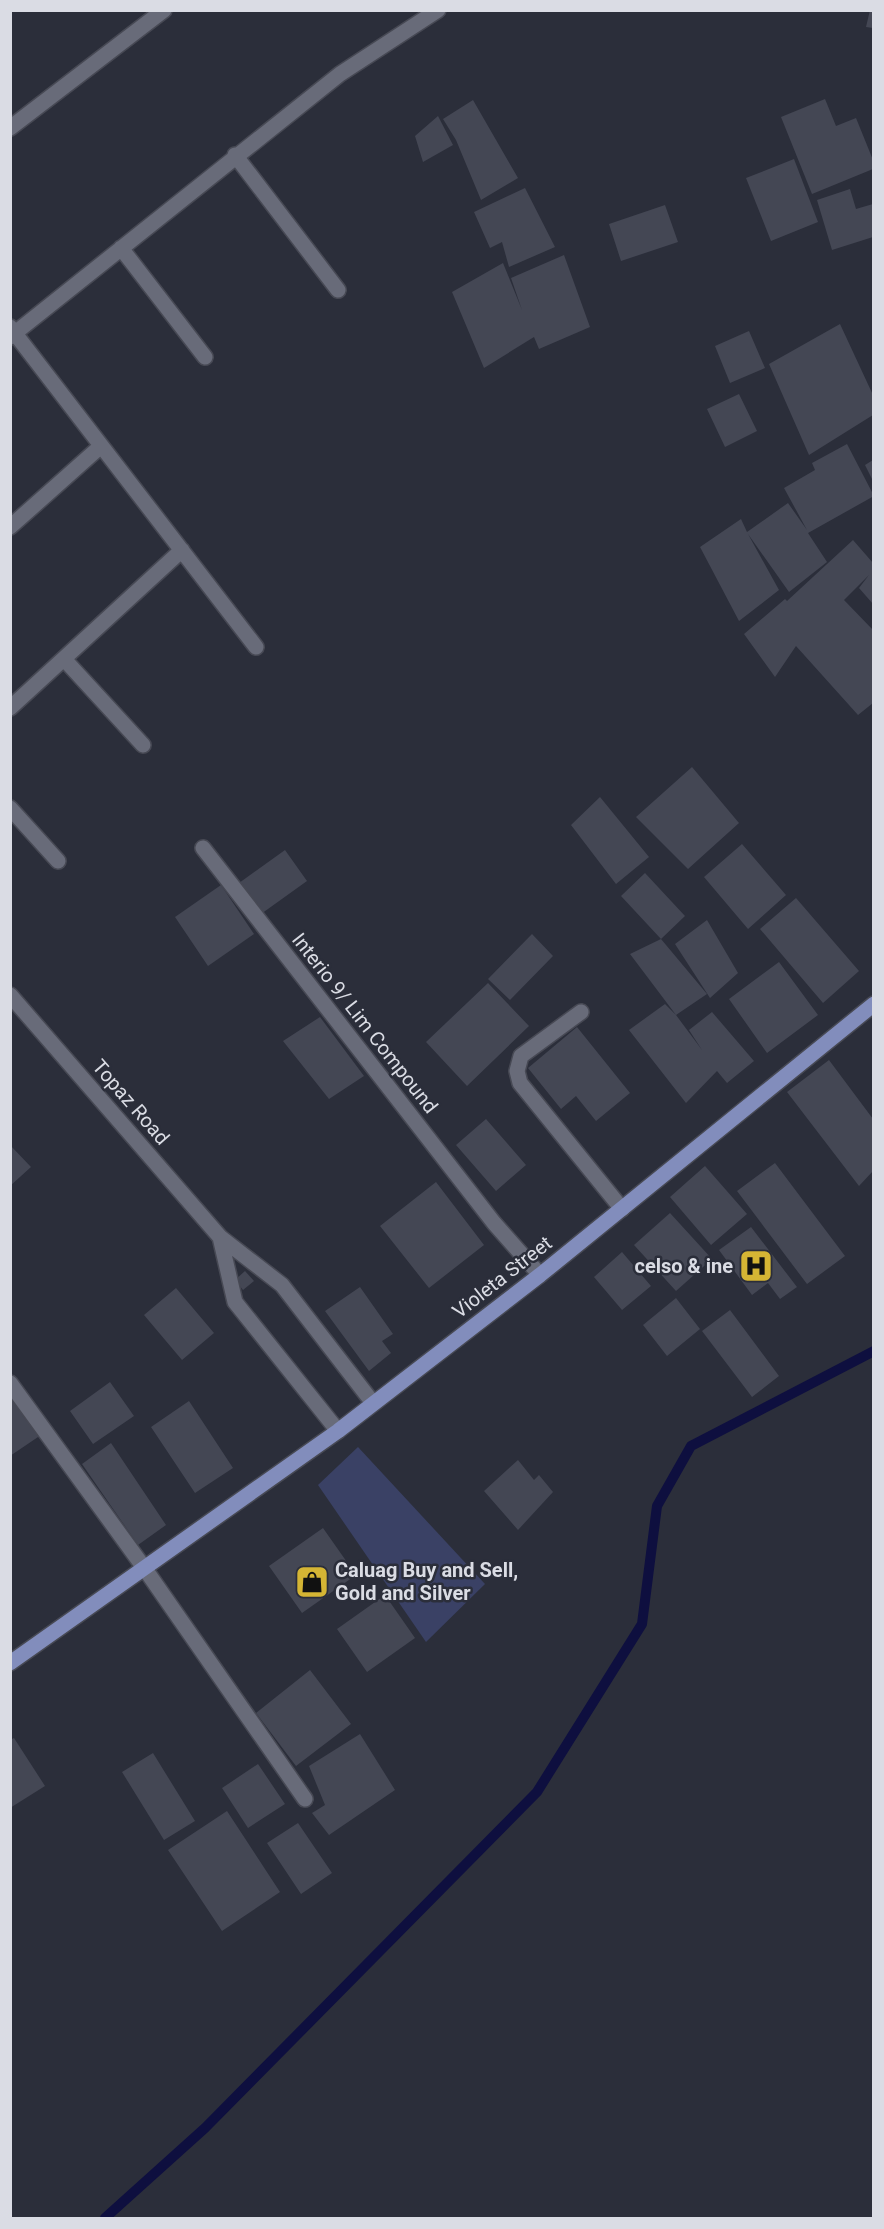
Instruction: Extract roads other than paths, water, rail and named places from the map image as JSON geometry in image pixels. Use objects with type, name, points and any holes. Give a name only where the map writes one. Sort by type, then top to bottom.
[{"type":"main road","name":"Violeta Street","points":[[10,1663],[338,1431],[540,1275],[873,1004]]},
{"type":"street","points":[[10,128],[164,10]]},
{"type":"street","points":[[256,647],[12,332],[340,74],[438,10]]},
{"type":"street","points":[[235,155],[338,290]]},
{"type":"street","points":[[121,248],[205,357]]},
{"type":"street","points":[[10,527],[101,446]]},
{"type":"street","points":[[10,708],[182,550]]},
{"type":"street","points":[[64,659],[143,745]]},
{"type":"street","points":[[10,808],[58,861]]},
{"type":"street","name":"Interio 9/ Lim Compound","points":[[203,848],[494,1223],[540,1275]]},
{"type":"street","name":"Topaz Road","points":[[10,995],[220,1237],[282,1286],[373,1403]]},
{"type":"street","points":[[580,1012],[520,1056],[517,1071],[520,1083],[622,1209]]},
{"type":"street","name":"Topaz Road","points":[[220,1237],[235,1302],[338,1431]]},
{"type":"street","points":[[10,1383],[145,1569],[305,1799]]},
{"type":"waterway","points":[[105,2218],[205,2128],[537,1792],[642,1624],[657,1506],[691,1446],[874,1351]]},
{"type":"place","name":"celso & ine","points":[[756,1266]]},
{"type":"place","name":"Caluag Buy and Sell, Gold and Silver","points":[[312,1582]]}]
